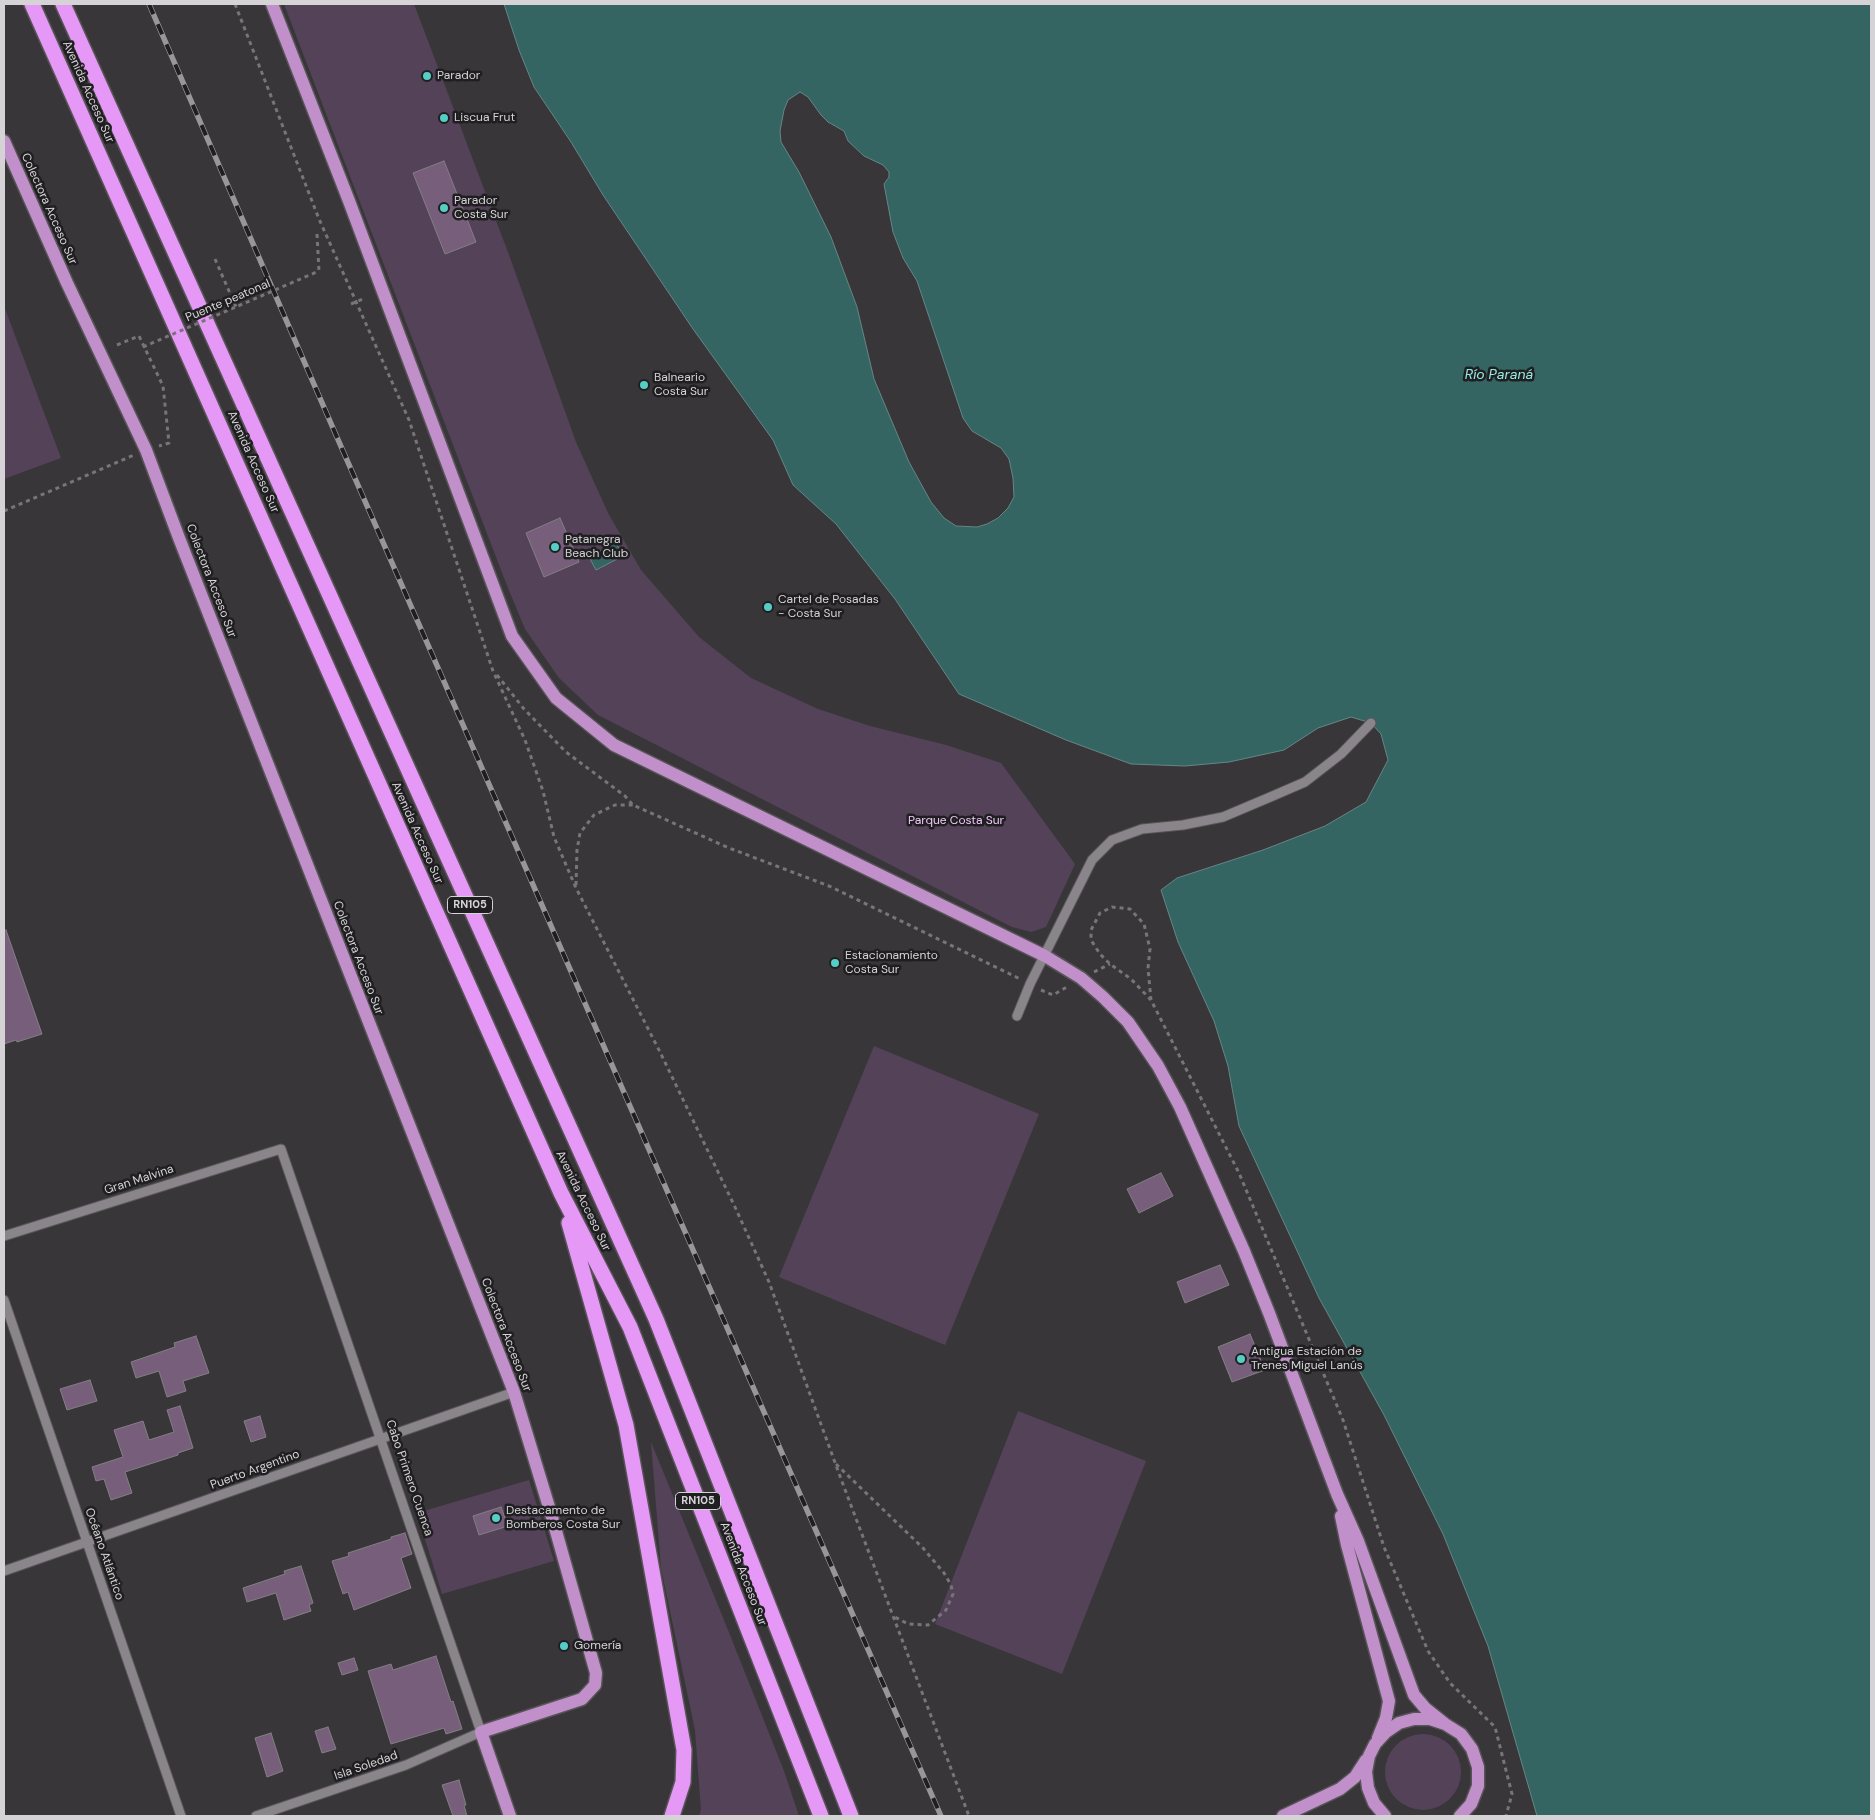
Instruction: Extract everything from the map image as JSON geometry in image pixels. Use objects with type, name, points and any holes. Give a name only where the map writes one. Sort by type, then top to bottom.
[{"type":"highway","name":"Avenida Acceso Sur","points":[[32,4],[561,1193],[630,1327],[821,1816]]},
{"type":"highway","name":"Avenida Acceso Sur","points":[[63,4],[656,1318],[851,1816]]},
{"type":"highway","points":[[561,1193],[626,1424],[650,1554],[684,1750],[683,1782],[672,1816]]},
{"type":"main road","points":[[272,4],[349,201],[512,636],[556,698],[614,745],[1045,956],[1081,978],[1128,1022],[1158,1066],[1180,1107],[1244,1251],[1337,1494],[1358,1541],[1414,1695],[1425,1708],[1461,1734],[1472,1749],[1478,1767],[1478,1786],[1470,1810],[1460,1816]]},
{"type":"main road","name":"Colectora Acceso Sur","points":[[4,141],[67,283],[146,450],[514,1392],[552,1517],[596,1673],[595,1685],[582,1699],[481,1732]]},
{"type":"main road","points":[[1283,1816],[1340,1789],[1355,1777],[1376,1744],[1386,1718],[1389,1701],[1347,1545],[1337,1494]]},
{"type":"main road","points":[[1376,1744],[1386,1732],[1407,1721],[1430,1719],[1445,1724]]},
{"type":"main road","name":"Cabo Primero Cuenca","points":[[481,1732],[510,1816]]},
{"type":"main road","points":[[1369,1756],[1366,1772],[1368,1788],[1374,1803],[1385,1816]]},
{"type":"street","points":[[1016,1016],[1092,860],[1112,840],[1142,829],[1183,825],[1223,817],[1305,782],[1341,754],[1371,723]]},
{"type":"street","name":"Gran Malvina","points":[[4,1236],[281,1149]]},
{"type":"street","name":"Cabo Primero Cuenca","points":[[281,1149],[481,1732]]},
{"type":"street","name":"Océano Atlántico","points":[[4,1300],[182,1816]]},
{"type":"street","name":"Puerto Argentino","points":[[4,1571],[514,1392]]},
{"type":"street","name":"Isla Soledad","points":[[256,1816],[406,1765],[481,1732]]},
{"type":"path","points":[[235,4],[319,219],[409,420],[493,671],[525,740],[543,791],[554,837],[576,888],[664,1060],[758,1256],[787,1327],[836,1464],[969,1816]]},
{"type":"path","name":"Puente peatonal","points":[[144,347],[319,271],[317,234]]},
{"type":"path","points":[[215,259],[236,306]]},
{"type":"path","points":[[351,304],[363,299]]},
{"type":"path","points":[[4,511],[146,450],[169,443],[163,386],[139,336],[117,345]]},
{"type":"path","points":[[493,671],[524,709],[566,752],[625,796],[633,805]]},
{"type":"path","points":[[576,888],[577,850],[580,833],[594,815],[615,805],[633,805],[729,848],[829,886],[1053,995],[1081,978],[1110,964]]},
{"type":"path","points":[[1151,1000],[1148,968],[1150,949],[1144,924],[1130,909],[1112,908],[1100,913],[1091,930],[1091,940],[1100,954],[1110,964],[1131,979],[1151,1000],[1239,1173],[1343,1420],[1384,1547],[1428,1650],[1450,1684],[1495,1727],[1512,1794],[1506,1816]]},
{"type":"path","points":[[836,1464],[923,1548],[944,1572],[951,1585],[953,1594],[946,1610],[928,1625],[908,1624],[893,1615]]},
{"type":"green space","name":"Parque Costa Sur","points":[[284,4],[414,4],[509,255],[576,442],[608,513],[641,570],[699,637],[751,678],[818,709],[870,726],[946,745],[1001,763],[1075,864],[1046,927],[1031,932],[1012,927],[598,715],[559,678],[525,629],[506,583]]},
{"type":"green space","points":[[4,306],[61,458],[4,479]]},
{"type":"green space","points":[[874,1046],[1039,1114],[945,1345],[779,1277]]},
{"type":"green space","points":[[1018,1411],[1146,1461],[1062,1674],[935,1624]]},
{"type":"green space","points":[[651,1442],[784,1771],[799,1816],[699,1816],[701,1810],[695,1730],[661,1568]]},
{"type":"green space","points":[[529,1480],[554,1561],[442,1594],[417,1513]]},
{"type":"green space","points":[[1423,1734],[1438,1737],[1450,1745],[1458,1757],[1461,1772],[1458,1787],[1450,1799],[1438,1807],[1423,1810],[1408,1807],[1396,1799],[1388,1787],[1385,1772],[1388,1757],[1396,1745],[1408,1737]]},
{"type":"water","name":"Río Paraná","points":[[504,4],[1871,4],[1871,1816],[1537,1816],[1488,1646],[1443,1534],[1384,1415],[1319,1298],[1239,1126],[1228,1066],[1214,1021],[1178,942],[1161,890],[1177,878],[1263,850],[1325,826],[1366,802],[1388,760],[1381,734],[1371,723],[1351,717],[1318,728],[1284,750],[1229,762],[1185,766],[1131,764],[1066,740],[959,694],[895,599],[836,524],[793,485],[773,440],[693,329],[603,195],[571,142],[534,87],[519,50]],"holes":[[[800,92],[808,97],[821,115],[828,122],[844,131],[848,141],[864,156],[883,165],[889,172],[889,177],[884,184],[893,232],[903,258],[917,281],[963,418],[972,431],[1001,448],[1009,459],[1014,497],[1008,508],[998,518],[987,524],[977,527],[956,526],[944,518],[931,502],[909,462],[874,379],[857,307],[831,237],[799,172],[781,142],[780,131],[788,100]]]},
{"type":"water","points":[[616,543],[623,556],[596,570],[589,557]]},
{"type":"building","name":"Parador Costa Sur","points":[[444,161],[476,242],[445,254],[413,173]]},
{"type":"building","points":[[560,518],[579,562],[544,577],[526,533]]},
{"type":"building","points":[[6,930],[42,1034],[4,1044],[4,931]]},
{"type":"building","points":[[1161,1173],[1173,1196],[1139,1213],[1127,1189]]},
{"type":"building","points":[[1220,1265],[1229,1285],[1185,1303],[1177,1282]]},
{"type":"building","name":"Antigua Estación de Trenes Miguel Lanús","points":[[1250,1334],[1265,1370],[1232,1382],[1218,1347]]},
{"type":"building","points":[[196,1336],[209,1373],[183,1381],[186,1391],[167,1397],[159,1371],[136,1378],[131,1362],[175,1347],[174,1343]]},
{"type":"building","points":[[90,1380],[97,1401],[67,1410],[60,1389]]},
{"type":"building","points":[[180,1406],[193,1448],[178,1453],[178,1455],[125,1472],[132,1493],[111,1500],[104,1479],[96,1481],[92,1467],[123,1457],[114,1430],[143,1421],[149,1440],[174,1432],[167,1410]]},
{"type":"building","points":[[260,1416],[266,1437],[251,1442],[244,1421]]},
{"type":"building","points":[[501,1507],[508,1526],[479,1535],[473,1516]]},
{"type":"building","points":[[405,1533],[412,1554],[401,1558],[411,1588],[354,1610],[348,1592],[343,1594],[332,1561],[349,1556],[348,1553]]},
{"type":"building","points":[[301,1566],[313,1603],[309,1605],[311,1611],[284,1620],[276,1593],[247,1602],[243,1588],[285,1574],[284,1571]]},
{"type":"building","points":[[436,1656],[462,1729],[446,1734],[444,1728],[391,1744],[368,1671],[391,1664],[393,1670]]},
{"type":"building","points":[[354,1658],[358,1670],[342,1675],[338,1663]]},
{"type":"building","points":[[328,1727],[336,1749],[322,1753],[315,1731]]},
{"type":"building","points":[[271,1733],[283,1771],[267,1777],[255,1738]]},
{"type":"building","points":[[459,1780],[467,1816],[453,1816],[442,1785]]},
{"type":"railway","points":[[149,4],[941,1816]]},
{"type":"place","name":"Parador","points":[[427,76]]},
{"type":"place","name":"Liscua Frut","points":[[444,118]]},
{"type":"place","name":"Parador Costa Sur","points":[[444,208]]},
{"type":"place","name":"Balneario Costa Sur","points":[[644,385]]},
{"type":"place","name":"Patanegra Beach Club","points":[[555,547]]},
{"type":"place","name":"Cartel de Posadas - Costa Sur","points":[[768,607]]},
{"type":"place","name":"Estacionamiento Costa Sur","points":[[835,963]]},
{"type":"place","name":"Antigua Estación de Trenes Miguel Lanús","points":[[1241,1359]]},
{"type":"place","name":"Destacamento de Bomberos Costa Sur","points":[[496,1518]]},
{"type":"place","name":"Gomería","points":[[564,1646]]}]
